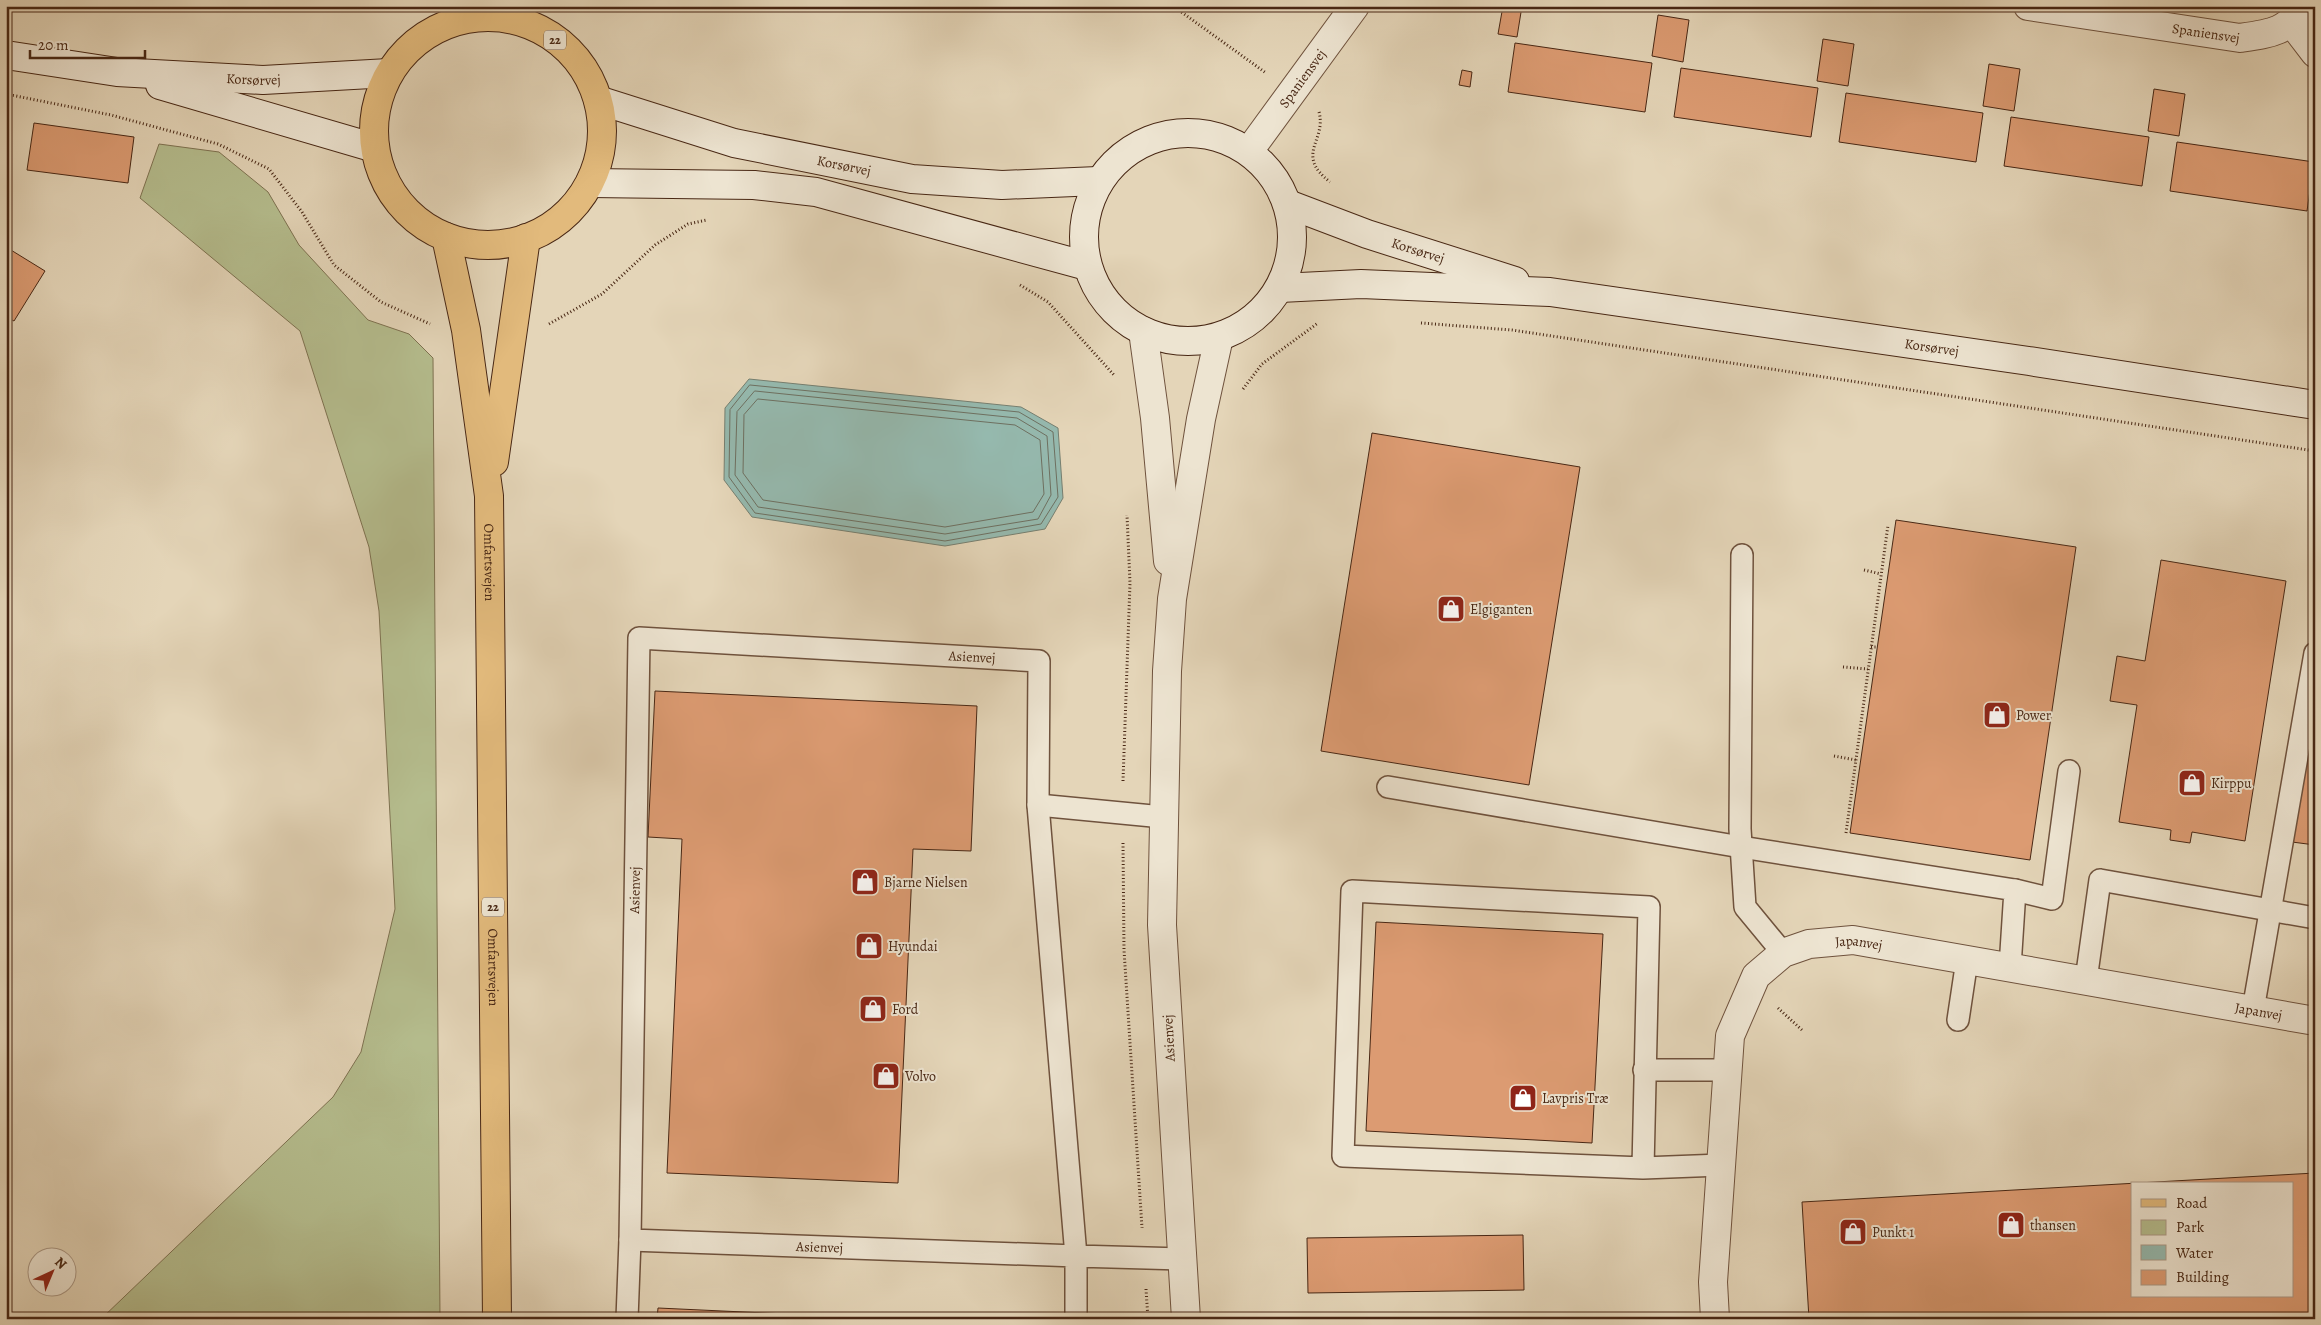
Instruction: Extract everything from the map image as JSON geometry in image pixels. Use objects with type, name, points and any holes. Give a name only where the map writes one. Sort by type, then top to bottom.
[{"type":"main road","name":"Spaniensvej","points":[[1250,151],[1355,6]]},
{"type":"main road","name":"Spaniensvej","points":[[2028,6],[2240,38],[2271,34],[2300,15],[2315,53]]},
{"type":"main road","name":"22","points":[[452,14],[506,18],[532,16],[584,69],[598,100],[602,128],[599,156],[590,183],[573,207],[552,226],[526,238],[490,244],[472,244],[446,237],[420,223],[398,202],[383,176],[374,148],[374,122],[378,97],[389,73],[405,52],[452,14]]},
{"type":"main road","name":"Korsørvej","points":[[6,55],[117,72],[263,80],[389,73]]},
{"type":"main road","name":"Korsørvej","points":[[117,72],[374,148]]},
{"type":"main road","name":"Korsørvej","points":[[598,100],[734,143],[895,177],[1002,185],[1098,181]]},
{"type":"main road","points":[[1184,131],[1218,136],[1250,151],[1273,174],[1288,204],[1293,232],[1290,261],[1280,288],[1264,309],[1244,326],[1219,337],[1194,342],[1176,340],[1144,331],[1119,315],[1100,293],[1087,266],[1083,237],[1085,218],[1098,181],[1121,155],[1151,138],[1184,131]]},
{"type":"main road","points":[[590,183],[754,184],[816,192],[1087,266]]},
{"type":"main road","name":"Korsørvej","points":[[1288,204],[1367,234],[1550,292]]},
{"type":"main road","name":"Omfartsvejen","points":[[446,237],[466,330],[489,496],[497,1319]]},
{"type":"main road","name":"Omfartsvejen","points":[[489,496],[526,238]]},
{"type":"main road","name":"Korsørvej","points":[[1280,288],[1361,284],[1550,292],[2029,361],[2315,405]]},
{"type":"main road","name":"Asienvej","points":[[1144,331],[1155,418],[1172,599]]},
{"type":"main road","name":"Asienvej","points":[[1186,1319],[1162,925],[1167,671],[1172,599],[1201,419],[1219,337]]},
{"type":"main road","name":"Japanvej","points":[[1715,1319],[1713,1282],[1730,1036],[1756,976],[1783,953],[1809,944],[1853,940],[2315,1021]]},
{"type":"lane","points":[[1742,555],[1741,847],[1745,907],[1783,953]]},
{"type":"lane","name":"Asienvej","points":[[1076,1256],[1038,804],[1039,661],[639,638],[630,1240],[1076,1256],[1144,1257],[1182,1260]]},
{"type":"lane","points":[[2253,1010],[2315,653]]},
{"type":"lane","points":[[1388,787],[1741,847],[2015,890],[2052,899],[2069,771]]},
{"type":"lane","points":[[1038,804],[1163,817]]},
{"type":"lane","points":[[2086,980],[2100,880],[2315,918]]},
{"type":"lane","points":[[2010,967],[2015,890]]},
{"type":"lane","points":[[1643,1168],[1649,907],[1352,891],[1343,1156],[1643,1168],[1721,1165]]},
{"type":"lane","points":[[1958,1020],[1967,960]]},
{"type":"lane","points":[[1644,1070],[1727,1070]]},
{"type":"lane","points":[[628,1319],[630,1240]]},
{"type":"lane","points":[[1076,1256],[1076,1319]]},
{"type":"path","points":[[1173,6],[1293,93]]},
{"type":"path","points":[[6,94],[111,115],[218,144],[269,169],[302,212],[334,265],[381,302],[433,325],[466,330]]},
{"type":"path","points":[[512,329],[541,328],[602,294],[655,245],[688,224],[717,219]]},
{"type":"path","points":[[1013,281],[1048,302],[1081,341],[1114,374],[1116,383]]},
{"type":"path","points":[[1241,393],[1262,364],[1316,323],[1324,322]]},
{"type":"path","points":[[1417,323],[1512,330],[2315,451]]},
{"type":"path","points":[[1127,505],[1130,583],[1122,813],[1124,950],[1148,1319]]},
{"type":"path","points":[[1842,863],[1888,525]]},
{"type":"path","points":[[1864,570],[1881,574]]},
{"type":"path","points":[[1871,647],[1877,647]]},
{"type":"path","points":[[1844,667],[1868,668]]},
{"type":"path","points":[[1834,756],[1856,760]]},
{"type":"green space","points":[[159,144],[219,152],[268,192],[299,245],[368,320],[409,334],[433,358],[440,1319],[101,1319],[333,1097],[361,1052],[395,909],[379,611],[369,547],[300,331],[140,198]]},
{"type":"water","points":[[749,379],[1021,407],[1058,428],[1063,498],[1045,529],[945,546],[752,517],[724,480],[725,408]]},
{"type":"building","points":[[1503,6],[1522,6],[1517,37],[1498,34]]},
{"type":"building","points":[[1658,15],[1689,20],[1683,62],[1652,56]]},
{"type":"building","points":[[1823,39],[1854,44],[1848,86],[1817,81]]},
{"type":"building","points":[[1515,43],[1652,63],[1645,112],[1508,92]]},
{"type":"building","points":[[1989,64],[2020,69],[2014,111],[1983,106]]},
{"type":"building","points":[[1681,68],[1818,88],[1811,137],[1674,117]]},
{"type":"building","points":[[1462,70],[1472,72],[1470,87],[1459,85]]},
{"type":"building","points":[[2154,89],[2185,94],[2179,136],[2148,131]]},
{"type":"building","points":[[1846,93],[1983,113],[1976,162],[1839,142]]},
{"type":"building","points":[[2011,117],[2149,137],[2142,186],[2004,166]]},
{"type":"building","points":[[34,123],[134,137],[128,183],[27,170]]},
{"type":"building","points":[[2177,142],[2314,162],[2307,211],[2170,191]]},
{"type":"building","points":[[6,247],[45,271],[14,321],[6,317]]},
{"type":"building","name":"Elgiganten","points":[[1372,433],[1580,467],[1529,785],[1321,751]]},
{"type":"building","points":[[1896,520],[2076,547],[2030,860],[1850,833]]},
{"type":"building","points":[[2161,560],[2286,581],[2245,841],[2192,832],[2190,843],[2170,840],[2171,830],[2119,822],[2137,705],[2110,701],[2117,656],[2145,661]]},
{"type":"building","points":[[655,691],[977,706],[971,851],[913,849],[898,1183],[667,1173],[682,839],[648,837]]},
{"type":"building","points":[[2315,695],[2315,845],[2292,842]]},
{"type":"building","points":[[1376,922],[1603,934],[1592,1143],[1366,1131]]},
{"type":"building","points":[[2315,1173],[2315,1319],[1809,1319],[1802,1202],[2131,1183],[2131,1298],[2294,1298],[2294,1182],[2156,1182]]},
{"type":"building","points":[[1523,1235],[1524,1290],[1308,1293],[1307,1238]]},
{"type":"building","points":[[658,1308],[894,1319],[657,1319]]},
{"type":"place","name":"Elgiganten","points":[[1451,609]]},
{"type":"place","name":"Power","points":[[1997,715]]},
{"type":"place","name":"Kirppu","points":[[2192,783]]},
{"type":"place","name":"Bjarne Nielsen","points":[[865,882]]},
{"type":"place","name":"Hyundai","points":[[869,946]]},
{"type":"place","name":"Ford","points":[[873,1009]]},
{"type":"place","name":"Volvo","points":[[886,1076]]},
{"type":"place","name":"Lavpris Træ","points":[[1523,1098]]},
{"type":"place","name":"thansen","points":[[2011,1225]]},
{"type":"place","name":"Punkt 1","points":[[1853,1232]]}]
